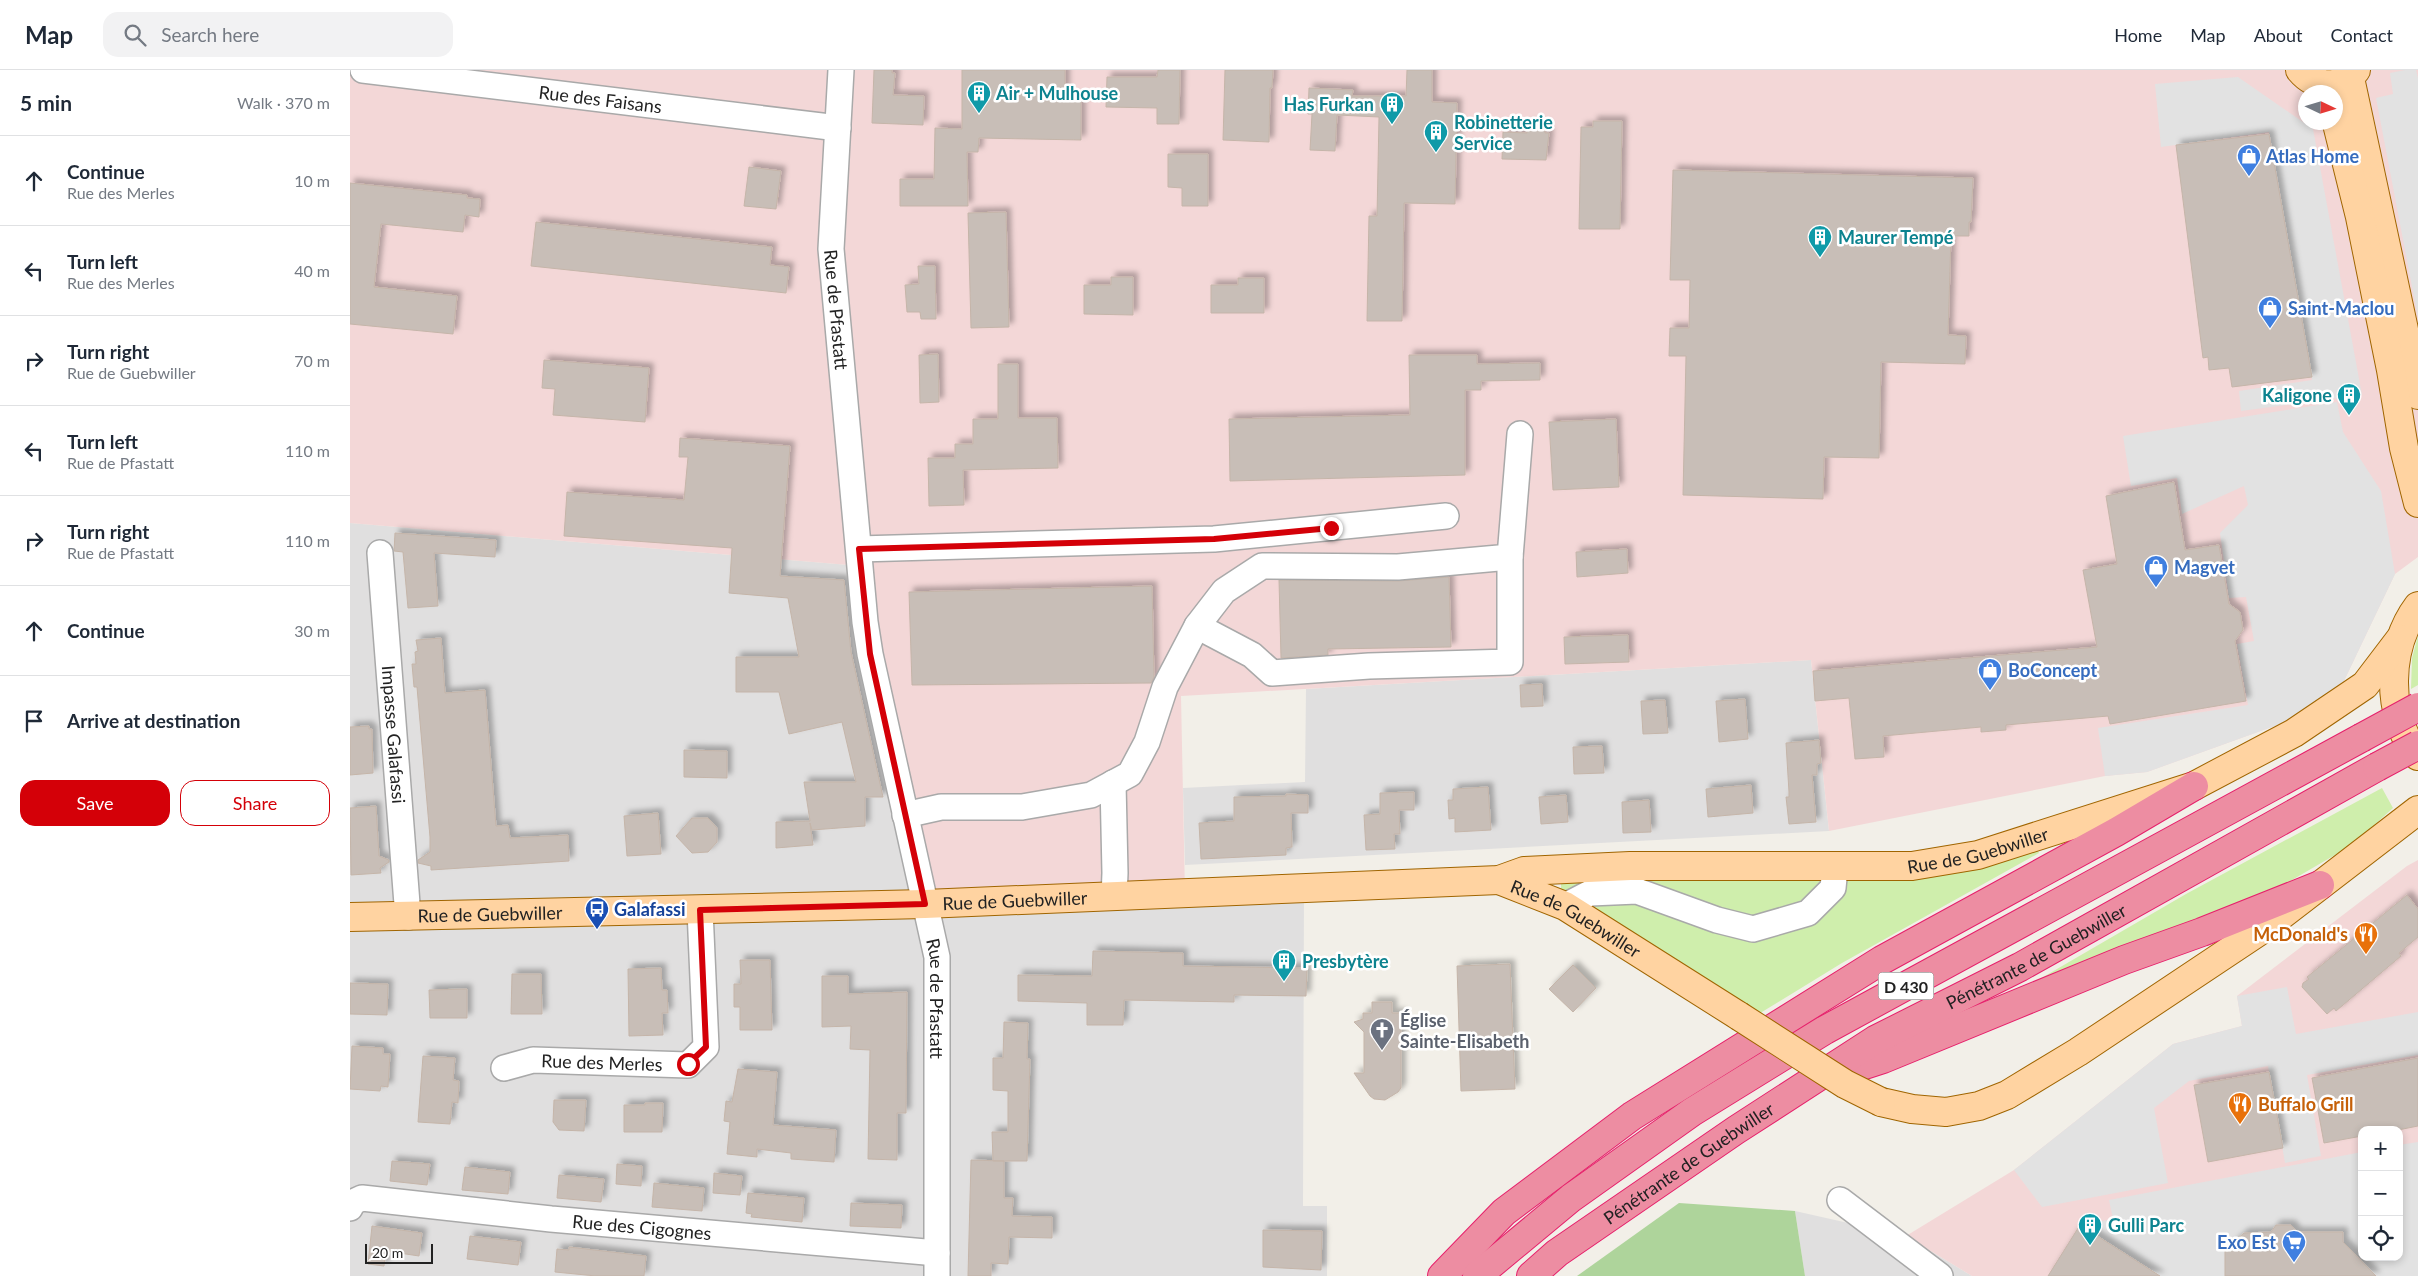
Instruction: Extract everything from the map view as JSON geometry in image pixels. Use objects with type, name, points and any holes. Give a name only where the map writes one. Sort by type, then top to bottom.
[{"type":"highway","name":"D 430","points":[[1477,1276],[1571,1198],[1692,1112],[1824,1030],[2418,707]]},
{"type":"highway","name":"Pénétrante de Guebwiller","points":[[1531,1276],[1557,1253],[1875,1040],[2020,967],[2418,744]]},
{"type":"highway","points":[[1442,1276],[1504,1212],[1632,1116],[1882,960],[2116,832],[2194,786]]},
{"type":"highway","points":[[1810,1082],[1883,1059],[2124,960],[2202,932],[2320,884]]},
{"type":"main road","points":[[2308,78],[2331,84],[2353,74],[2418,394]]},
{"type":"main road","points":[[2338,130],[2360,217],[2391,370],[2404,448],[2418,504]]},
{"type":"main road","points":[[2418,606],[2400,639],[2394,668],[2395,697],[2401,725],[2418,756]]},
{"type":"main road","name":"Rue de Guebwiller","points":[[350,917],[700,910],[1114,897],[1499,880],[1524,871],[1620,867],[1912,866],[1978,854],[2194,786],[2294,733],[2365,686],[2400,639]]},
{"type":"main road","name":"Rue de Guebwiller","points":[[1499,880],[1566,906],[1845,1084],[1881,1102],[1912,1109],[1946,1112],[1979,1106],[2007,1095],[2078,1052],[2270,924],[2418,810]]},
{"type":"street","name":"Rue des Faisans","points":[[363,70],[838,128]]},
{"type":"street","name":"Rue de Pfastatt","points":[[841,70],[832,249],[870,654],[937,957],[937,1264]]},
{"type":"street","points":[[1197,626],[1252,655],[1272,673],[1369,666],[1510,662],[1510,557],[1520,434]]},
{"type":"street","points":[[859,549],[1214,539],[1446,516]]},
{"type":"street","name":"Impasse Galafassi","points":[[380,553],[408,917]]},
{"type":"street","points":[[905,815],[941,807],[1022,807],[1091,795],[1130,774],[1147,742],[1165,687],[1197,626],[1224,591],[1262,566],[1398,567],[1510,557]]},
{"type":"street","points":[[1113,783],[1114,897]]},
{"type":"street","points":[[1566,906],[1590,893],[1637,891],[1717,920],[1753,929],[1808,913],[1833,888],[1835,867]]},
{"type":"street","name":"Rue des Merles","points":[[504,1068],[533,1060],[688,1064],[706,1047],[700,910]]},
{"type":"street","name":"Rue des Cigognes","points":[[350,1208],[353,1202],[362,1198],[937,1264]]},
{"type":"street","points":[[1840,1200],[1940,1276]]},
{"type":"shaded area","points":[[350,70],[2418,70],[2418,557],[2395,574],[2342,685],[2280,724],[2147,772],[2105,776],[1829,831],[1811,660],[1181,696],[1185,894],[925,904],[861,566],[350,523]]},
{"type":"shaded area","points":[[2416,70],[2418,78],[2418,318],[2376,98],[2393,94],[2390,73]]},
{"type":"shaded area","points":[[2238,77],[2298,119],[2298,130],[2313,130],[2362,395],[2241,411],[2239,391],[2312,380],[2269,132],[2161,147],[2155,84]]},
{"type":"shaded area","points":[[2337,402],[2343,432],[2381,491],[2395,574],[2342,685],[2280,724],[2147,772],[2105,776],[2098,728],[2248,705],[2237,644],[2254,641],[2246,597],[2229,598],[2220,533],[2248,505],[2244,486],[2182,514],[2177,478],[2131,486],[2123,436]]},
{"type":"shaded area","points":[[350,523],[861,566],[925,904],[1304,889],[1303,1206],[1327,1206],[1327,1276],[350,1276]]},
{"type":"shaded area","points":[[1811,660],[1829,831],[1185,865],[1183,788],[1305,782],[1306,689]]},
{"type":"shaded area","points":[[2418,860],[2418,1276],[1972,1276],[1906,1236],[2014,1170],[2173,1044],[2242,1026],[2237,996],[2407,866]]},
{"type":"shaded area","points":[[2287,987],[2296,1034],[2418,1012],[2418,1055],[2307,1075],[2321,1156],[2285,1163],[2268,1066],[2189,1081],[2154,1108],[2168,1183],[2042,1207],[2014,1170],[2173,1044],[2242,1026],[2237,996]]},
{"type":"shaded area","points":[[2418,1142],[2418,1276],[2160,1276],[2080,1225],[2113,1219],[2109,1200],[2358,1153],[2358,1261],[2403,1261],[2403,1144]]},
{"type":"shaded area","points":[[1795,1211],[1906,1236],[1972,1276],[1805,1276]]},
{"type":"green space","points":[[2418,636],[2418,685],[2411,689],[2412,658]]},
{"type":"green space","points":[[2382,788],[2393,808],[2352,845],[2273,891],[2002,1001],[2186,894]]},
{"type":"green space","points":[[2037,849],[2039,853],[1842,963],[1757,1015],[1561,891],[1561,878]]},
{"type":"green space","points":[[1679,1203],[1795,1211],[1805,1276],[1577,1276]]},
{"type":"building","points":[[874,70],[892,70],[892,73],[895,73],[893,95],[924,96],[923,125],[872,123]]},
{"type":"building","points":[[962,70],[1065,70],[1065,99],[1081,99],[1081,140],[979,138],[978,152],[967,152],[968,206],[900,206],[900,179],[934,179],[935,128],[962,129]]},
{"type":"building","points":[[1158,70],[1180,70],[1179,124],[1157,124],[1157,108],[1106,107],[1107,77],[1157,77]]},
{"type":"building","points":[[1225,70],[1273,70],[1272,88],[1270,88],[1269,142],[1223,140]]},
{"type":"building","points":[[1407,70],[1432,70],[1432,102],[1457,103],[1455,204],[1404,203],[1402,321],[1367,321],[1369,216],[1377,216],[1379,117],[1337,115],[1335,151],[1310,150],[1312,114],[1308,114],[1309,88],[1353,90],[1352,96],[1406,96]]},
{"type":"building","points":[[1593,121],[1622,121],[1620,229],[1579,229],[1581,127],[1593,127]]},
{"type":"building","points":[[1527,125],[1545,126],[1545,133],[1549,133],[1546,160],[1502,159],[1503,132],[1527,133]]},
{"type":"building","points":[[2269,134],[2312,377],[2232,387],[2229,368],[2209,370],[2208,357],[2203,358],[2176,145]]},
{"type":"building","points":[[1168,154],[1208,154],[1208,206],[1182,206],[1182,188],[1168,187]]},
{"type":"building","points":[[749,167],[781,171],[776,209],[744,206]]},
{"type":"building","name":"Maurer Tempé","points":[[1673,170],[1973,178],[1969,236],[1951,236],[1948,335],[1966,336],[1965,364],[1881,362],[1879,458],[1824,457],[1823,499],[1683,495],[1686,356],[1669,356],[1670,328],[1689,328],[1690,280],[1670,280]]},
{"type":"building","points":[[350,183],[467,195],[467,198],[480,199],[479,217],[465,215],[463,232],[381,224],[374,287],[457,296],[453,334],[350,324]]},
{"type":"building","points":[[1006,212],[1009,327],[971,328],[968,213]]},
{"type":"building","points":[[536,222],[772,247],[770,265],[789,267],[786,293],[531,266]]},
{"type":"building","points":[[918,266],[935,266],[936,319],[921,319],[920,312],[907,312],[905,285],[919,284]]},
{"type":"building","points":[[1111,277],[1133,277],[1133,315],[1084,314],[1084,285],[1111,285]]},
{"type":"building","points":[[1238,278],[1264,278],[1264,313],[1211,313],[1211,285],[1238,285]]},
{"type":"building","points":[[938,354],[939,402],[920,403],[919,355]]},
{"type":"building","points":[[1409,355],[1477,355],[1477,364],[1540,363],[1540,380],[1481,381],[1481,390],[1465,390],[1465,475],[1230,481],[1229,419],[1410,415]]},
{"type":"building","points":[[544,360],[649,368],[645,422],[553,415],[555,389],[542,388]]},
{"type":"building","points":[[998,364],[1018,364],[1018,418],[1057,418],[1058,468],[963,470],[964,505],[929,506],[928,458],[955,458],[955,444],[973,444],[973,419],[998,419]]},
{"type":"building","points":[[1616,419],[1619,487],[1553,490],[1549,422]]},
{"type":"building","points":[[680,438],[790,446],[780,576],[844,580],[851,652],[883,797],[865,797],[865,826],[812,830],[810,823],[813,845],[776,848],[776,822],[810,821],[804,782],[856,782],[842,722],[789,734],[779,692],[736,692],[736,657],[799,657],[788,598],[729,593],[732,548],[564,536],[567,492],[684,500],[688,457],[679,457]]},
{"type":"building","points":[[2174,482],[2185,550],[2219,545],[2229,604],[2240,612],[2243,630],[2235,641],[2246,701],[2110,724],[2108,716],[2006,725],[2006,730],[1981,732],[1981,727],[1883,736],[1884,757],[1855,759],[1849,698],[1815,701],[1813,671],[2097,647],[2083,570],[2117,564],[2106,496]]},
{"type":"building","points":[[395,533],[496,540],[495,557],[434,553],[438,606],[408,608],[403,552],[394,551]]},
{"type":"building","points":[[1627,549],[1628,573],[1577,577],[1576,552]]},
{"type":"building","points":[[1449,577],[1451,647],[1328,649],[1328,655],[1281,658],[1279,580],[1398,581]]},
{"type":"building","points":[[1152,586],[1154,677],[1151,683],[912,685],[909,592]]},
{"type":"building","points":[[1628,635],[1629,662],[1565,664],[1564,637]]},
{"type":"building","points":[[441,638],[445,693],[485,690],[496,826],[508,825],[510,838],[568,835],[569,861],[431,870],[431,866],[418,863],[418,860],[430,852],[430,837],[417,687],[414,687],[412,664],[416,664],[415,652],[418,651],[416,640]]},
{"type":"building","points":[[1542,684],[1543,706],[1521,707],[1520,685]]},
{"type":"building","points":[[1745,699],[1748,739],[1719,742],[1716,701]]},
{"type":"building","points":[[1665,700],[1668,733],[1643,734],[1641,701]]},
{"type":"building","points":[[369,726],[369,729],[372,729],[373,773],[350,775],[350,727]]},
{"type":"building","points":[[1819,740],[1821,763],[1817,764],[1817,775],[1812,775],[1816,822],[1789,824],[1786,797],[1789,797],[1789,792],[1786,743]]},
{"type":"building","points":[[1602,746],[1604,773],[1574,774],[1573,747]]},
{"type":"building","points":[[684,750],[727,751],[727,778],[684,777]]},
{"type":"building","points":[[1751,785],[1753,813],[1708,817],[1706,789]]},
{"type":"building","points":[[1488,787],[1491,830],[1455,832],[1455,818],[1449,819],[1448,800],[1453,800],[1453,789]]},
{"type":"building","points":[[1414,792],[1414,810],[1399,810],[1400,834],[1394,834],[1395,849],[1366,850],[1364,815],[1380,814],[1380,793]]},
{"type":"building","points":[[1286,794],[1308,795],[1308,813],[1291,813],[1292,847],[1286,848],[1286,855],[1201,859],[1199,823],[1234,821],[1234,797],[1286,796]]},
{"type":"building","points":[[1566,795],[1568,822],[1541,824],[1539,797]]},
{"type":"building","points":[[1649,800],[1651,832],[1623,833],[1622,802]]},
{"type":"building","points":[[376,806],[379,856],[389,860],[389,862],[380,868],[381,873],[351,875],[350,808]]},
{"type":"building","points":[[658,813],[661,854],[627,856],[624,816]]},
{"type":"building","points":[[692,818],[708,818],[717,828],[717,842],[708,852],[692,853],[676,836]]},
{"type":"building","name":"McDonald's","points":[[2407,895],[2418,909],[2418,937],[2399,953],[2401,956],[2336,1011],[2334,1008],[2327,1014],[2302,987],[2303,983],[2309,979],[2307,977]]},
{"type":"building","points":[[1093,951],[1183,953],[1183,966],[1307,968],[1306,996],[1234,995],[1234,1002],[1124,1000],[1123,1025],[1087,1025],[1087,1003],[1018,1001],[1018,975],[1092,976]]},
{"type":"building","points":[[740,960],[770,960],[772,1030],[740,1030],[740,1007],[734,1007],[734,984],[741,984]]},
{"type":"building","points":[[1510,964],[1515,1089],[1461,1091],[1457,966]]},
{"type":"building","points":[[1573,965],[1596,988],[1573,1012],[1549,989]]},
{"type":"building","points":[[661,968],[662,990],[667,990],[668,1013],[662,1013],[663,1035],[629,1036],[628,969]]},
{"type":"building","points":[[512,974],[541,974],[542,1014],[511,1014]]},
{"type":"building","points":[[822,976],[848,976],[848,994],[907,992],[906,1113],[897,1113],[897,1160],[868,1159],[870,1050],[850,1049],[851,1026],[822,1027]]},
{"type":"building","points":[[350,983],[388,984],[387,1015],[350,1014]]},
{"type":"building","points":[[467,989],[467,1018],[430,1018],[429,990]]},
{"type":"building","name":"Église Sainte-Elisabeth","points":[[1372,1002],[1392,1002],[1392,1013],[1401,1013],[1401,1088],[1385,1100],[1374,1099],[1370,1096],[1354,1073],[1364,1073],[1364,1032],[1354,1022],[1363,1019],[1363,1013],[1372,1013]]},
{"type":"building","points":[[1004,1022],[1028,1023],[1027,1059],[1030,1059],[1027,1161],[993,1161],[992,1132],[1008,1132],[1008,1091],[993,1090],[993,1058],[1003,1058]]},
{"type":"building","points":[[352,1046],[383,1048],[383,1054],[390,1054],[388,1087],[381,1086],[380,1091],[350,1089]]},
{"type":"building","points":[[423,1056],[455,1058],[453,1080],[459,1081],[458,1103],[452,1102],[450,1124],[418,1122]]},
{"type":"building","points":[[2418,1058],[2418,1126],[2403,1129],[2403,1126],[2358,1126],[2358,1137],[2324,1143],[2312,1078]]},
{"type":"building","points":[[738,1069],[777,1072],[773,1125],[836,1130],[834,1162],[791,1159],[791,1153],[757,1149],[757,1157],[727,1154],[730,1122],[724,1121],[726,1101],[732,1102]]},
{"type":"building","name":"Buffalo Grill","points":[[2269,1072],[2283,1148],[2208,1162],[2194,1085]]},
{"type":"building","points":[[554,1100],[586,1100],[584,1131],[559,1130],[553,1122]]},
{"type":"building","points":[[645,1103],[663,1103],[662,1132],[624,1132],[624,1105],[645,1105]]},
{"type":"building","points":[[971,1160],[1004,1161],[1004,1198],[1013,1198],[1012,1216],[1052,1217],[1052,1238],[1009,1237],[1008,1264],[991,1263],[991,1276],[968,1276]]},
{"type":"building","points":[[392,1161],[430,1164],[427,1185],[390,1181]]},
{"type":"building","points":[[617,1164],[642,1166],[641,1186],[616,1184]]},
{"type":"building","points":[[465,1167],[510,1172],[508,1194],[462,1190]]},
{"type":"building","points":[[714,1173],[742,1176],[740,1195],[713,1193]]},
{"type":"building","points":[[559,1175],[604,1179],[601,1202],[557,1198]]},
{"type":"building","points":[[654,1183],[704,1188],[702,1211],[652,1207]]},
{"type":"building","points":[[748,1193],[804,1198],[802,1222],[751,1217],[752,1214],[746,1213]]},
{"type":"building","points":[[851,1203],[902,1205],[901,1228],[850,1226]]},
{"type":"building","name":"Gulli Parc","points":[[2080,1225],[2160,1276],[2048,1276]]},
{"type":"building","name":"Exo Est","points":[[2276,1225],[2291,1225],[2297,1232],[2343,1232],[2343,1242],[2358,1257],[2358,1261],[2361,1261],[2376,1276],[2225,1276],[2225,1250],[2244,1233],[2271,1232]]},
{"type":"building","points":[[372,1226],[422,1233],[419,1256],[386,1251],[384,1266],[368,1264]]},
{"type":"building","points":[[1263,1230],[1322,1231],[1321,1270],[1263,1267]]},
{"type":"building","points":[[470,1236],[521,1242],[518,1265],[467,1259]]},
{"type":"building","points":[[569,1247],[646,1256],[644,1276],[596,1276],[555,1272],[557,1249],[569,1250]]},
{"type":"place","name":"Air + Mulhouse","points":[[979,114]]},
{"type":"place","name":"Has Furkan","points":[[1392,125]]},
{"type":"place","name":"Robinetterie Service","points":[[1436,153]]},
{"type":"place","name":"Atlas Home","points":[[2249,177]]},
{"type":"place","name":"Maurer Tempé","points":[[1820,258]]},
{"type":"place","name":"Saint-Maclou","points":[[2270,329]]},
{"type":"place","name":"Kaligone","points":[[2349,416]]},
{"type":"place","name":"Magvet","points":[[2156,588]]},
{"type":"place","name":"BoConcept","points":[[1990,691]]},
{"type":"place","name":"Galafassi","points":[[597,930]]},
{"type":"place","name":"McDonald's","points":[[2366,955]]},
{"type":"place","name":"Presbytère","points":[[1284,982]]},
{"type":"place","name":"Église Sainte-Elisabeth","points":[[1382,1051]]},
{"type":"place","name":"Buffalo Grill","points":[[2240,1125]]},
{"type":"place","name":"Gulli Parc","points":[[2090,1246]]},
{"type":"place","name":"Exo Est","points":[[2294,1263]]},
{"type":"route","points":[[688,1064],[706,1047],[700,910],[925,904],[870,654],[865,622],[859,549],[1214,539],[1331,528]]}]
